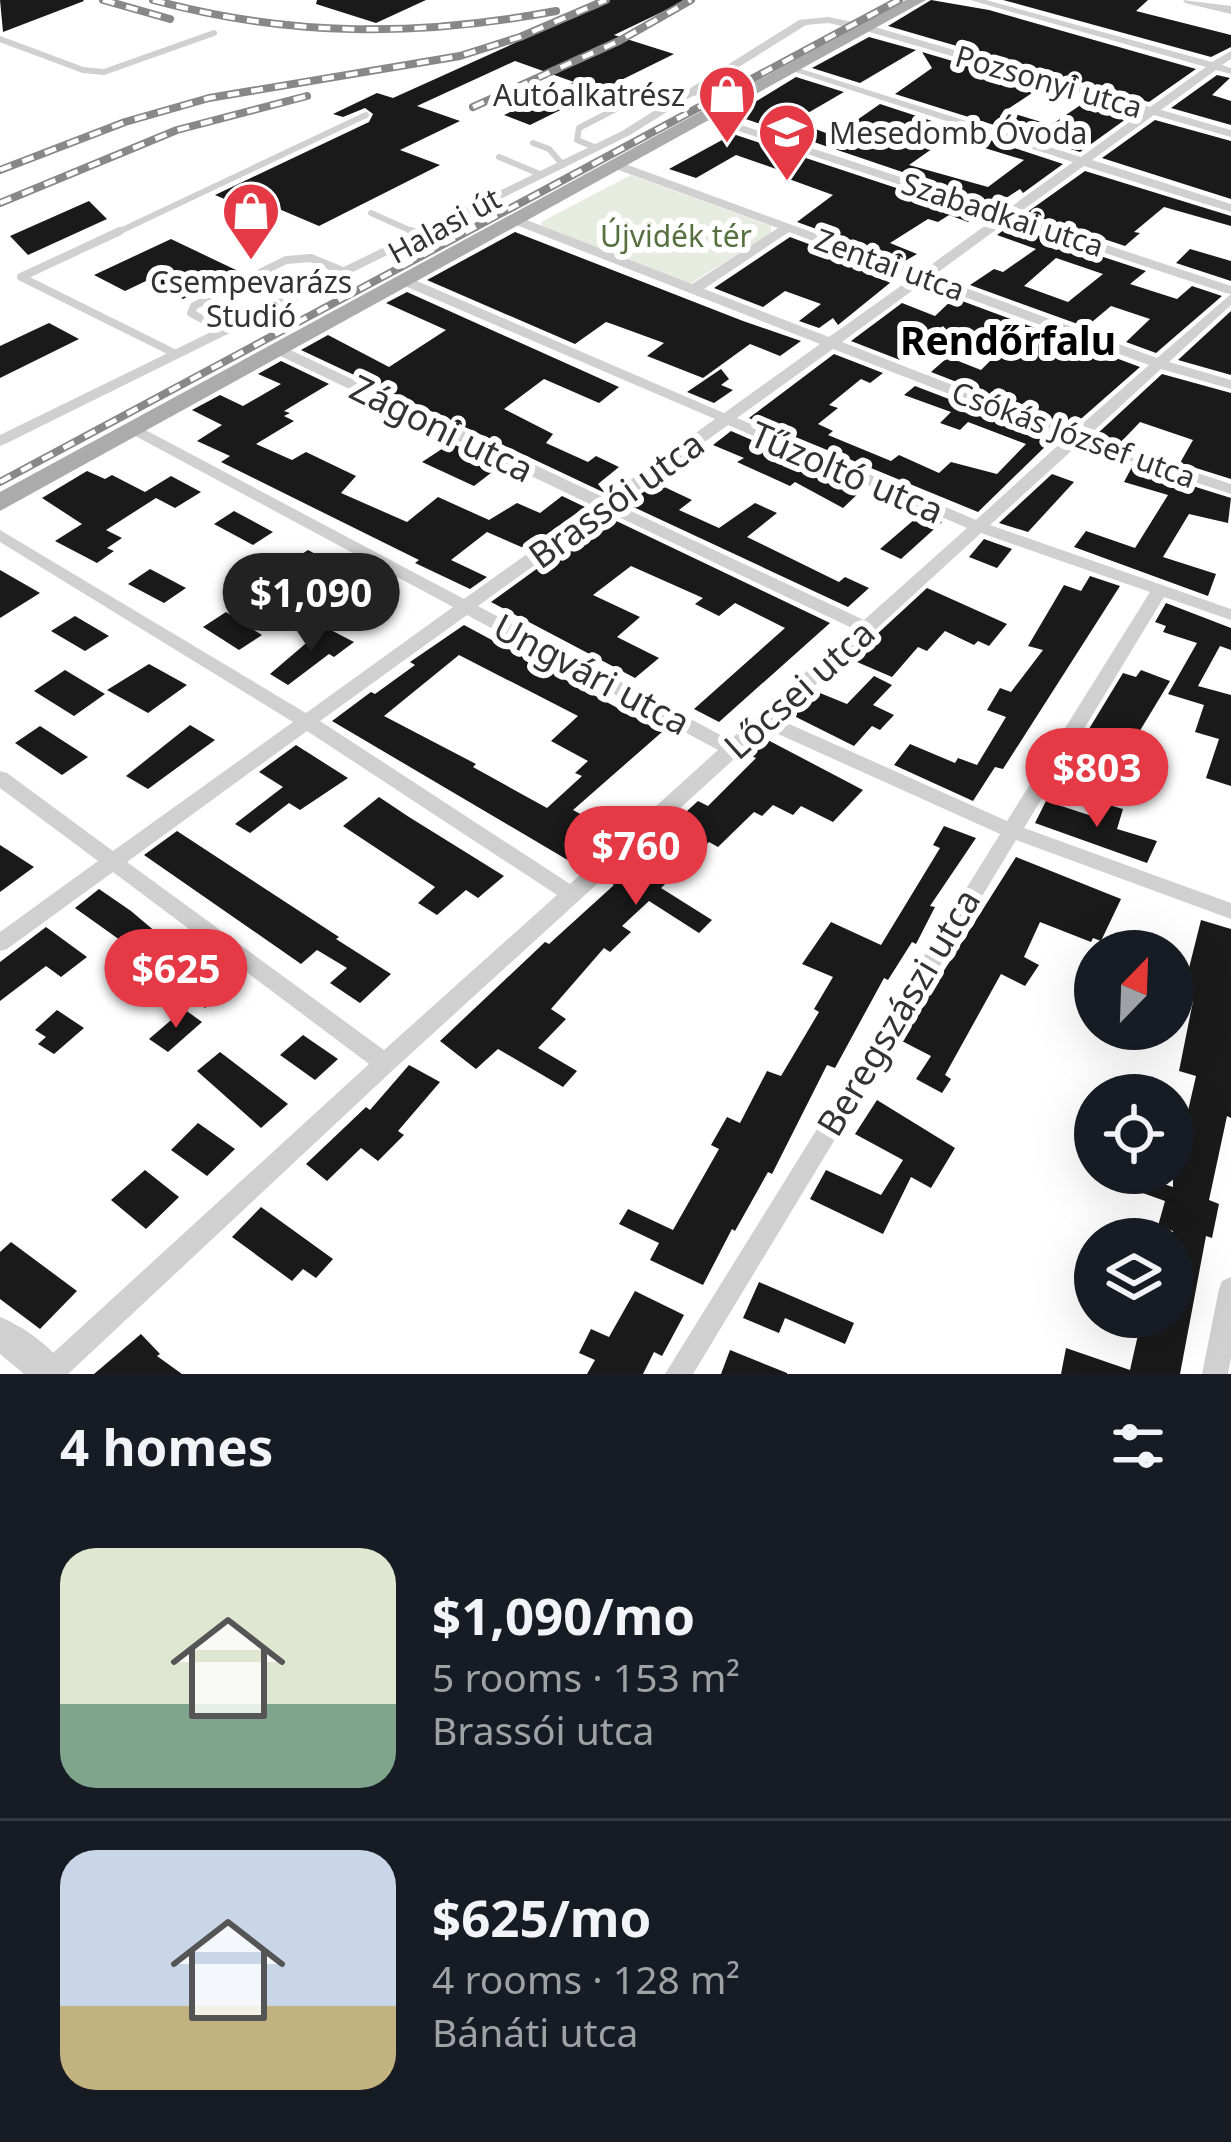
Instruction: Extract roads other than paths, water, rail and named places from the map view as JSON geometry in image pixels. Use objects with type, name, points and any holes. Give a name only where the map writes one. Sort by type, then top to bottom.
[{"type":"main road","name":"Halasi út","points":[[0,503],[918,0]]},
{"type":"street","points":[[974,0],[1222,69]]},
{"type":"street","points":[[1190,0],[1231,10]]},
{"type":"street","name":"Pozsonyi utca","points":[[694,93],[817,14],[1231,134]]},
{"type":"street","name":"Brassói utca","points":[[0,943],[309,723],[827,342],[1152,110],[1222,69],[1231,54]]},
{"type":"street","points":[[790,69],[1231,208]]},
{"type":"street","points":[[0,441],[597,148],[694,93]]},
{"type":"street","name":"Szabadkai utca","points":[[706,117],[1006,214],[1231,294]]},
{"type":"street","name":"Zentai utca","points":[[617,165],[1158,363],[1231,385]]},
{"type":"street","name":"Csókás József utca","points":[[515,220],[1075,438],[1231,489]]},
{"type":"street","points":[[693,290],[788,227]]},
{"type":"street","name":"Tűzoltó utca","points":[[405,281],[976,526],[1231,615]]},
{"type":"street","name":"Lőcsei utca","points":[[51,1373],[1231,294]]},
{"type":"street","name":"Zágoni utca","points":[[279,350],[866,628]]},
{"type":"street","name":"Ungvári utca","points":[[133,429],[733,750]]},
{"type":"street","points":[[0,535],[309,723],[572,895]]},
{"type":"street","name":"Beregszászi utca","points":[[678,1374],[1160,591]]},
{"type":"street","points":[[766,720],[872,772],[1009,830],[1231,910]]},
{"type":"street","points":[[0,778],[385,1063]]},
{"type":"street","points":[[1215,1374],[1230,1294]]},
{"type":"street","points":[[0,1333],[51,1373]]},
{"type":"lane","points":[[0,39],[83,70],[104,72],[214,33]]},
{"type":"lane","points":[[577,140],[579,128],[654,89],[694,93]]},
{"type":"lane","points":[[176,355],[22,277],[366,115]]},
{"type":"lane","points":[[549,149],[577,140],[597,148]]},
{"type":"lane","points":[[533,143],[549,149],[562,165]]},
{"type":"lane","points":[[499,157],[542,175]]},
{"type":"lane","points":[[371,212],[421,235]]},
{"type":"lane","points":[[225,331],[191,314],[194,306],[286,260],[311,258],[345,272]]},
{"type":"railway","points":[[103,0],[170,19]]},
{"type":"railway","points":[[153,0],[254,21],[354,29],[454,25],[556,11]]},
{"type":"railway","points":[[0,170],[125,122],[209,98],[460,56],[520,37],[606,0]]},
{"type":"railway","points":[[473,107],[619,41],[691,0]]},
{"type":"railway","points":[[0,482],[899,0]]},
{"type":"railway","points":[[0,203],[177,130],[307,96]]},
{"type":"place","name":"Autóalkatrész","points":[[727,145]]},
{"type":"place","name":"Mesedomb Óvoda","points":[[787,183]]},
{"type":"place","name":"Csempevarázs Studió","points":[[251,262]]},
{"type":"district","name":"Rendőrfalu","points":[[1008,339]]},
{"type":"park label","name":"Újvidék tér","points":[[676,235]]}]
